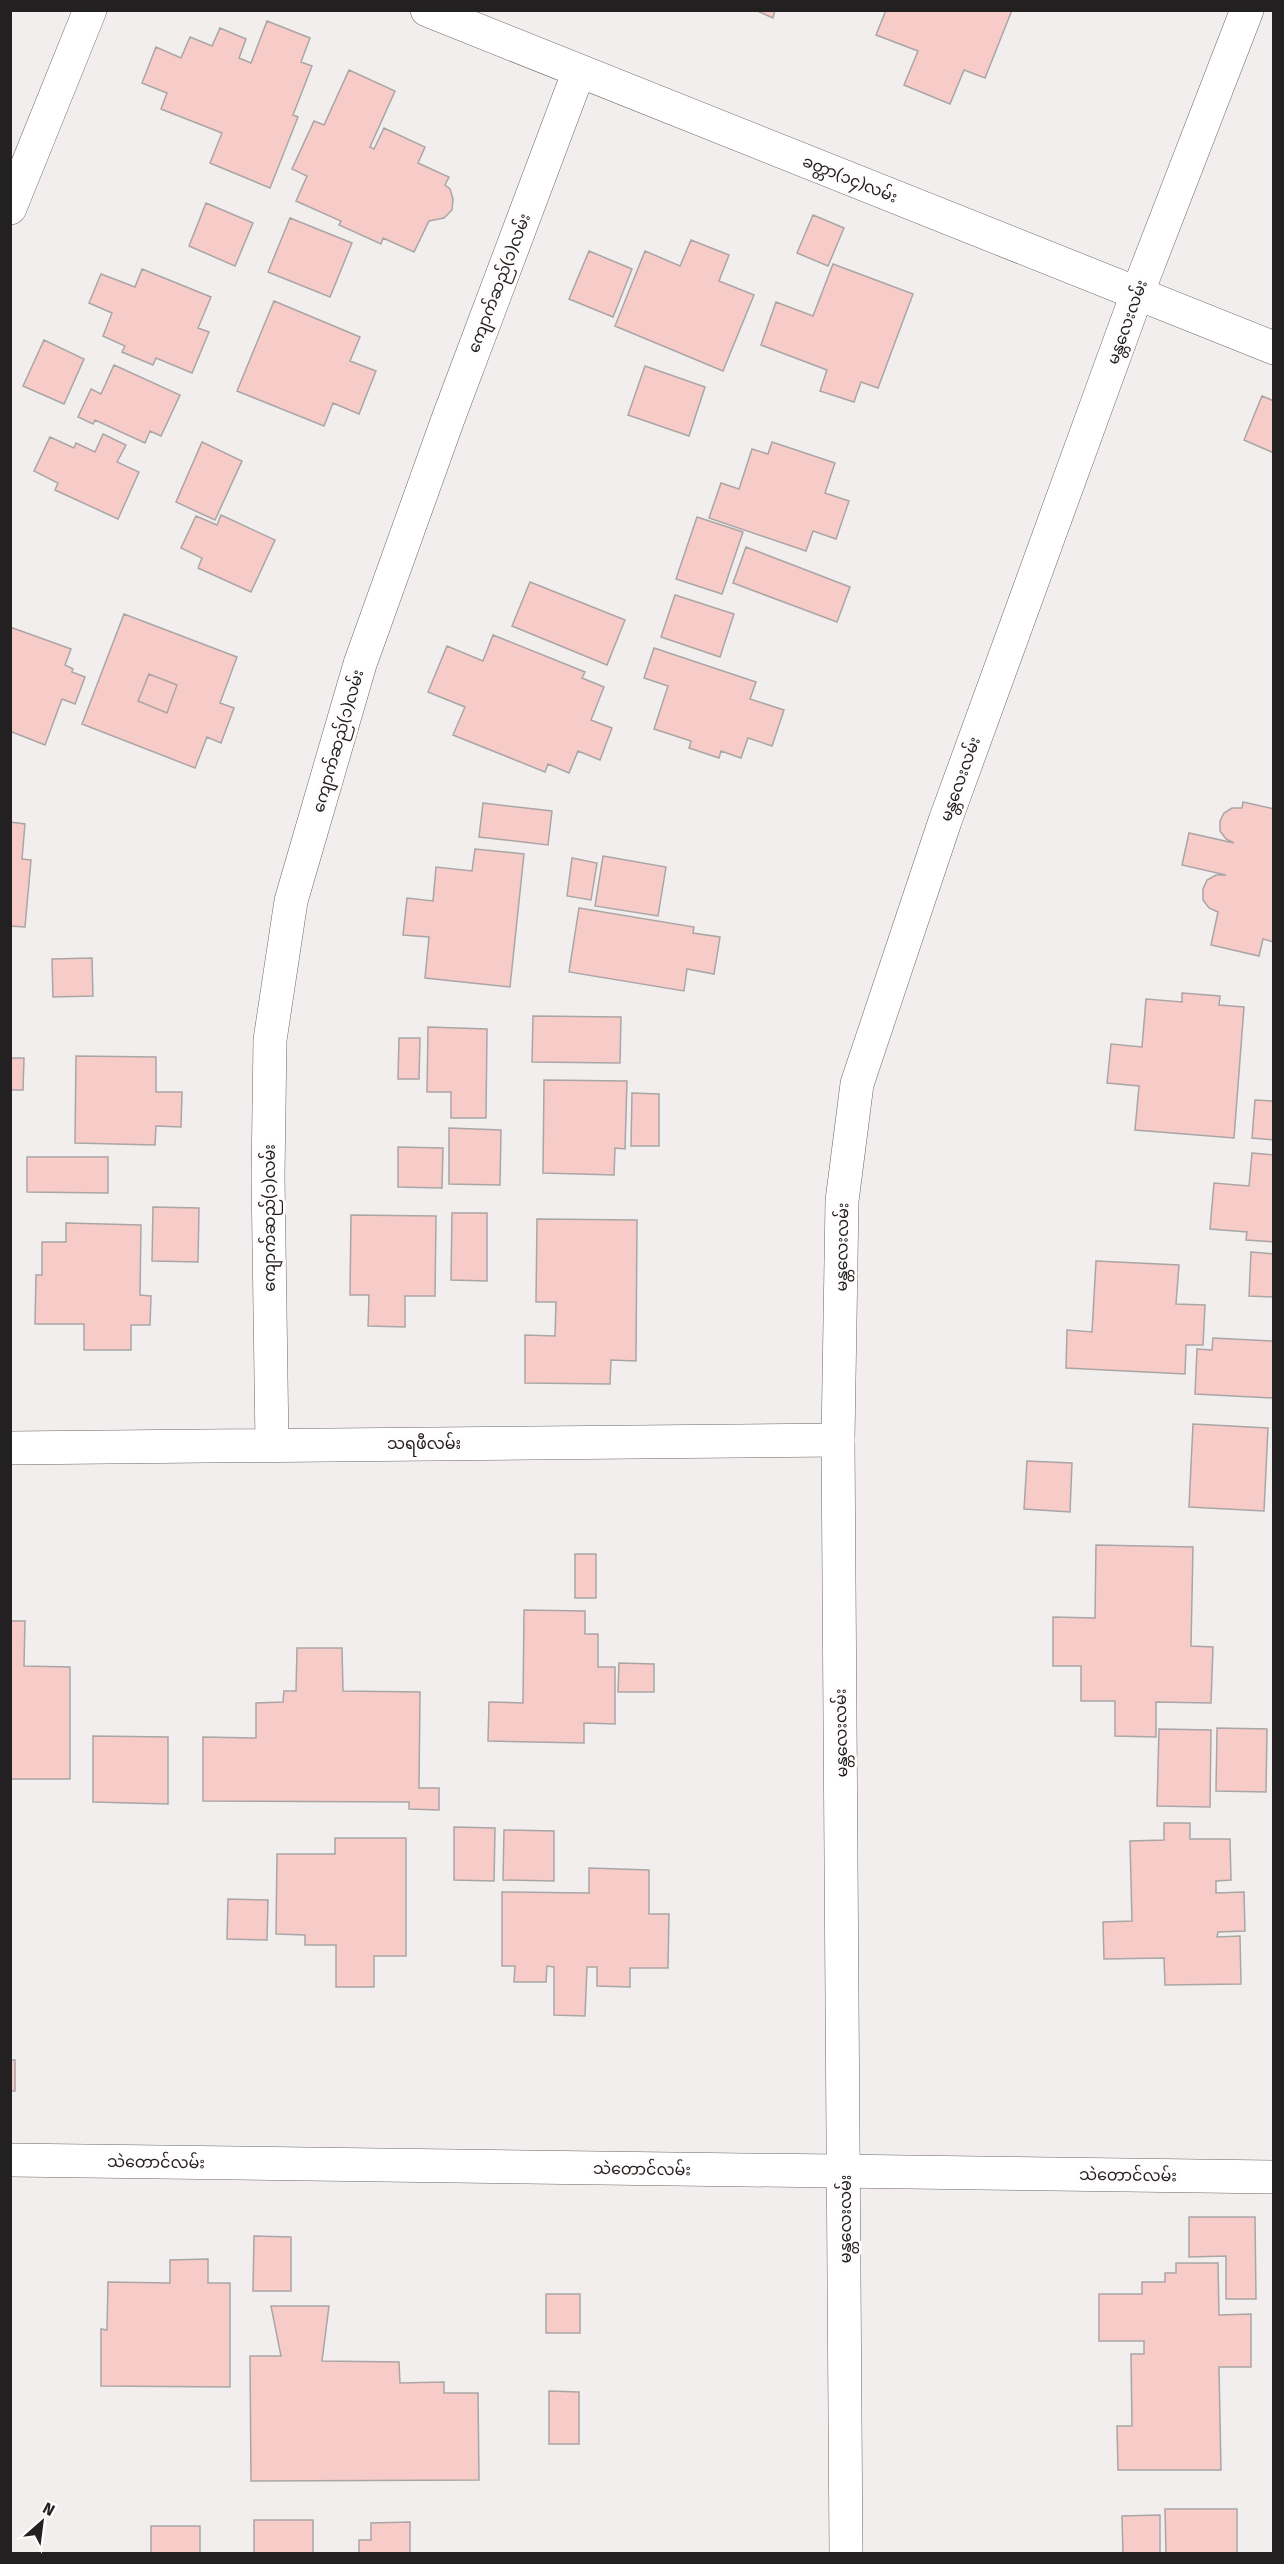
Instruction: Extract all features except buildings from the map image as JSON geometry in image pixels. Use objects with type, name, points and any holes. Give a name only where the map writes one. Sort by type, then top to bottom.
[{"type":"street","points":[[10,208],[90,10]]},
{"type":"street","name":"ခတ္တာ(၁၄)လမ်း","points":[[427,10],[1274,348]]},
{"type":"street","name":"မန္တလေးလမ်း","points":[[846,2553],[838,1440],[842,1201],[857,1084],[945,821],[1137,294],[1247,10]]},
{"type":"street","name":"ကျောက်ဆည်(၁)လမ်း","points":[[272,1444],[268,1176],[270,1040],[291,900],[360,664],[448,419],[579,71]]},
{"type":"street","name":"သရဖီလမ်း","points":[[10,1448],[838,1440]]},
{"type":"street","name":"သဲတောင်လမ်း","points":[[10,2160],[1274,2177]]}]
